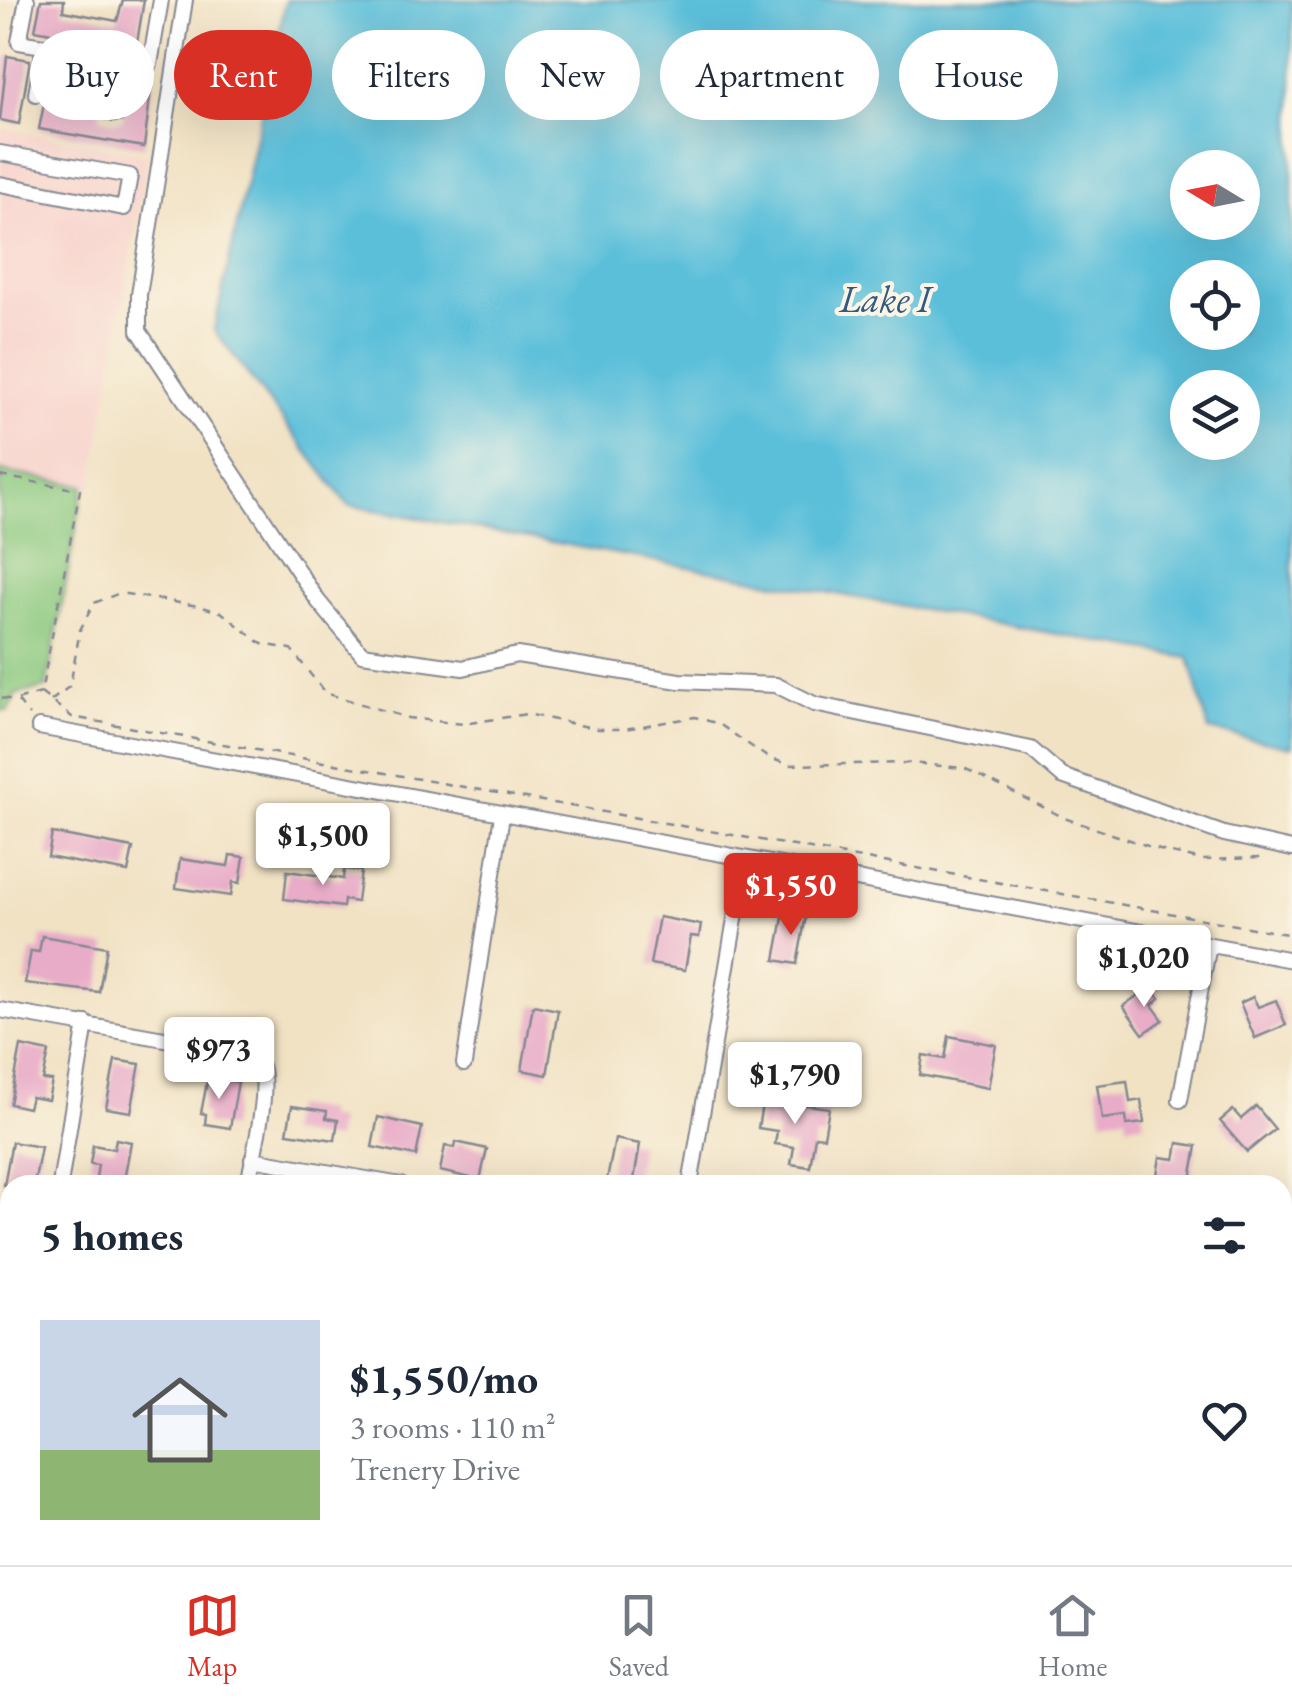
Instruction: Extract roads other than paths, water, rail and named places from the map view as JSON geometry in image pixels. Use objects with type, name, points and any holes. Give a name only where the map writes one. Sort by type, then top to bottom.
[{"type":"street","points":[[27,0],[19,42],[30,44]]},
{"type":"street","points":[[154,41],[161,0]]},
{"type":"street","points":[[185,0],[140,295],[139,331],[318,601],[362,654],[463,668],[517,655],[679,680],[776,685],[814,704],[1031,748],[1062,776],[1224,834],[1292,849]]},
{"type":"street","points":[[0,153],[130,176],[124,208],[0,184]]},
{"type":"street","points":[[38,727],[1292,960]]},
{"type":"street","points":[[464,1064],[502,815]]},
{"type":"street","points":[[692,1175],[745,860]]},
{"type":"street","points":[[1180,1100],[1209,945]]},
{"type":"street","points":[[0,1010],[246,1052],[262,1062],[265,1081],[250,1175]]},
{"type":"street","points":[[62,1175],[86,1023]]},
{"type":"street","points":[[252,1159],[344,1175]]},
{"type":"water","name":"Lake I","points":[[286,0],[1292,0],[1292,747],[1209,730],[1189,658],[348,505],[214,330],[260,120],[312,120],[312,30],[279,30]]}]
